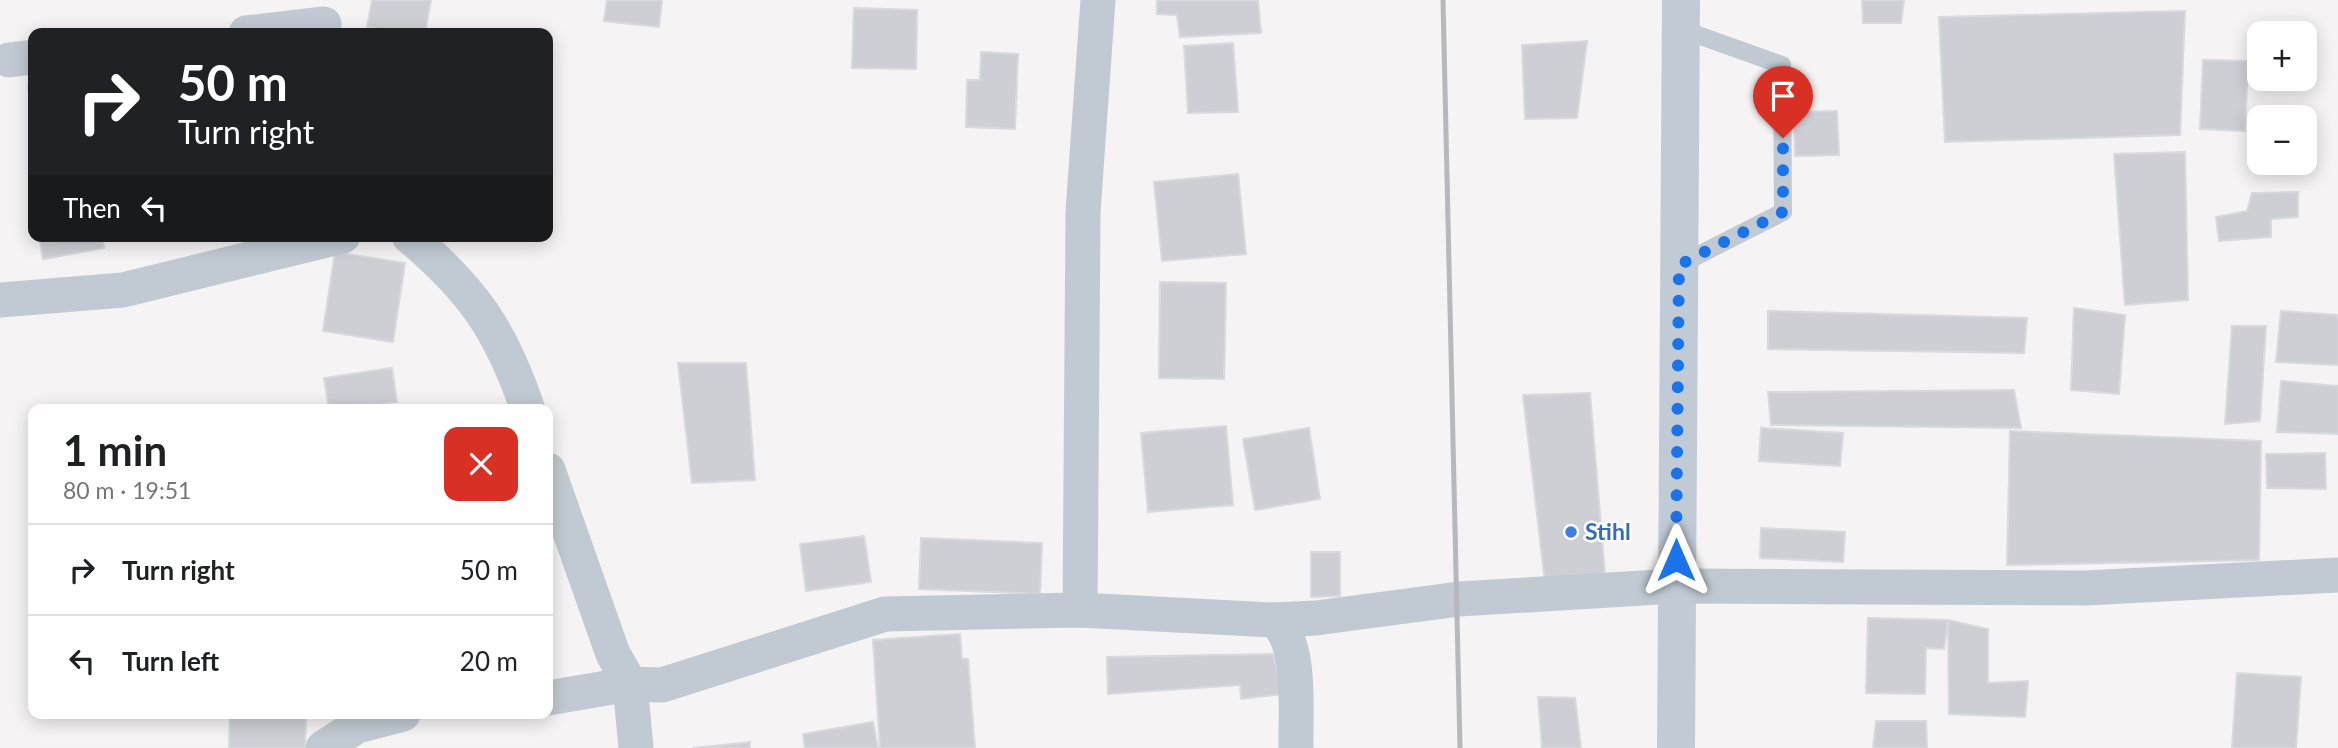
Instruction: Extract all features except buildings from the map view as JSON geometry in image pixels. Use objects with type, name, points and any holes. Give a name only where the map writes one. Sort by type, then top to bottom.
[{"type":"main road","points":[[1676,748],[1681,15]]},
{"type":"street","points":[[1080,610],[1083,212],[1098,0]]},
{"type":"street","points":[[275,28],[326,19]]},
{"type":"street","points":[[0,300],[123,290],[319,242]]},
{"type":"street","points":[[416,242],[449,270],[482,308],[512,365],[525,404]]},
{"type":"street","points":[[553,486],[613,654],[630,684],[636,748]]},
{"type":"street","points":[[553,697],[630,684],[662,685],[885,614],[1080,610],[1273,620],[1316,618],[1459,599],[1676,586],[2086,589],[2338,575]]},
{"type":"street","points":[[1293,652],[1316,618]]},
{"type":"street","points":[[1273,620],[1287,633],[1293,652],[1296,748]]},
{"type":"street","points":[[323,748],[357,726],[384,719]]},
{"type":"lane","points":[[1679,265],[1783,212],[1782,65],[1681,15]]},
{"type":"railway","points":[[1443,0],[1460,748]]},
{"type":"place","name":"Stihl","points":[[1571,532]]},
{"type":"route","points":[[1676,560],[1679,265],[1783,212],[1783,138]]}]
